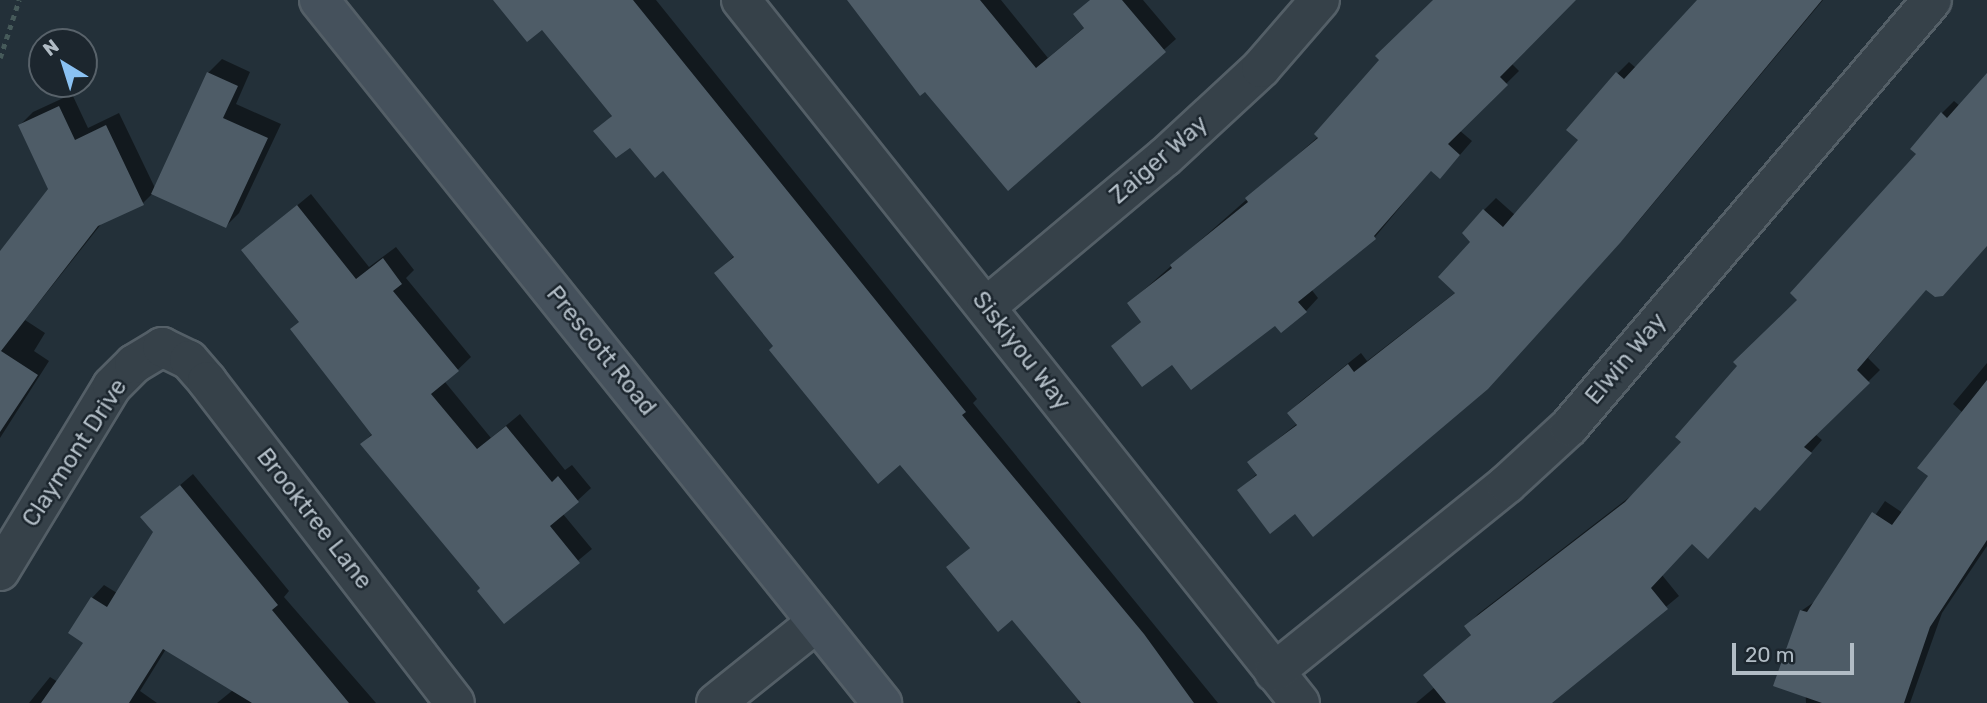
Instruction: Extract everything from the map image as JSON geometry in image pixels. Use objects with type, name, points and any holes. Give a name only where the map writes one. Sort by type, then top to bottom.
[{"type":"main road","name":"Prescott Road","points":[[319,0],[882,703]]},
{"type":"street","name":"Siskiyou Way","points":[[741,0],[1300,703]]},
{"type":"street","name":"Zaiger Way","points":[[986,307],[1165,157],[1261,68],[1320,0]]},
{"type":"street","name":"Elwin Way","points":[[1274,672],[1507,484],[1569,427],[1932,0]]},
{"type":"street","name":"Claymont Drive","points":[[0,570],[112,386],[134,364],[162,347]]},
{"type":"street","name":"Brooktree Lane","points":[[162,347],[189,360],[207,381],[455,703]]},
{"type":"street","points":[[716,703],[817,621]]},
{"type":"path","points":[[0,58],[19,0]]},
{"type":"building","points":[[493,0],[633,0],[966,412],[962,415],[1144,634],[1194,703],[1081,703],[1012,620],[998,632],[946,567],[970,548],[900,465],[878,484],[769,350],[773,346],[714,273],[734,257],[663,171],[655,178],[630,148],[616,158],[593,131],[612,116],[542,30],[527,42]]},
{"type":"building","points":[[847,0],[980,0],[1036,68],[1084,28],[1073,14],[1090,0],[1122,0],[1166,52],[1008,191],[925,92],[920,96]]},
{"type":"building","points":[[1433,0],[1576,0],[1500,77],[1508,85],[1448,144],[1460,155],[1440,179],[1431,171],[1374,236],[1376,239],[1298,302],[1307,312],[1281,333],[1275,326],[1191,390],[1172,365],[1142,387],[1111,346],[1141,322],[1127,303],[1172,268],[1170,265],[1248,202],[1245,198],[1318,138],[1314,134],[1379,60],[1375,56]]},
{"type":"building","points":[[1697,0],[1822,0],[1620,243],[1488,389],[1313,537],[1295,514],[1270,534],[1237,490],[1257,475],[1247,462],[1297,425],[1287,413],[1348,364],[1354,372],[1455,293],[1438,277],[1470,242],[1462,233],[1483,209],[1503,227],[1578,140],[1566,130],[1616,72],[1624,79]]},
{"type":"building","points":[[207,72],[238,86],[223,118],[268,138],[226,228],[151,194]]},
{"type":"building","points":[[1987,73],[1987,246],[1943,296],[1935,297],[1926,290],[1857,370],[1870,383],[1804,447],[1812,453],[1760,511],[1755,507],[1708,559],[1692,544],[1651,588],[1668,609],[1552,703],[1446,703],[1423,675],[1471,635],[1464,626],[1625,502],[1681,442],[1675,437],[1737,366],[1733,362],[1797,300],[1790,293],[1916,154],[1910,149],[1941,112],[1947,118]]},
{"type":"building","points":[[59,106],[75,140],[106,125],[144,205],[98,226],[1,351],[38,375],[0,432],[0,251],[48,189],[18,125]]},
{"type":"building","points":[[297,205],[356,279],[383,258],[402,284],[393,291],[459,371],[431,394],[477,449],[506,426],[552,482],[558,476],[579,502],[550,526],[580,563],[504,624],[477,591],[480,588],[360,444],[372,435],[290,329],[299,322],[241,250]]},
{"type":"building","points":[[1987,380],[1987,540],[1930,627],[1904,703],[1822,703],[1773,686],[1800,610],[1807,612],[1872,512],[1892,525],[1928,476],[1917,468]]},
{"type":"building","points":[[180,485],[278,605],[272,610],[349,703],[252,703],[163,649],[129,703],[41,703],[83,643],[68,633],[91,597],[107,607],[153,532],[140,517]]}]
